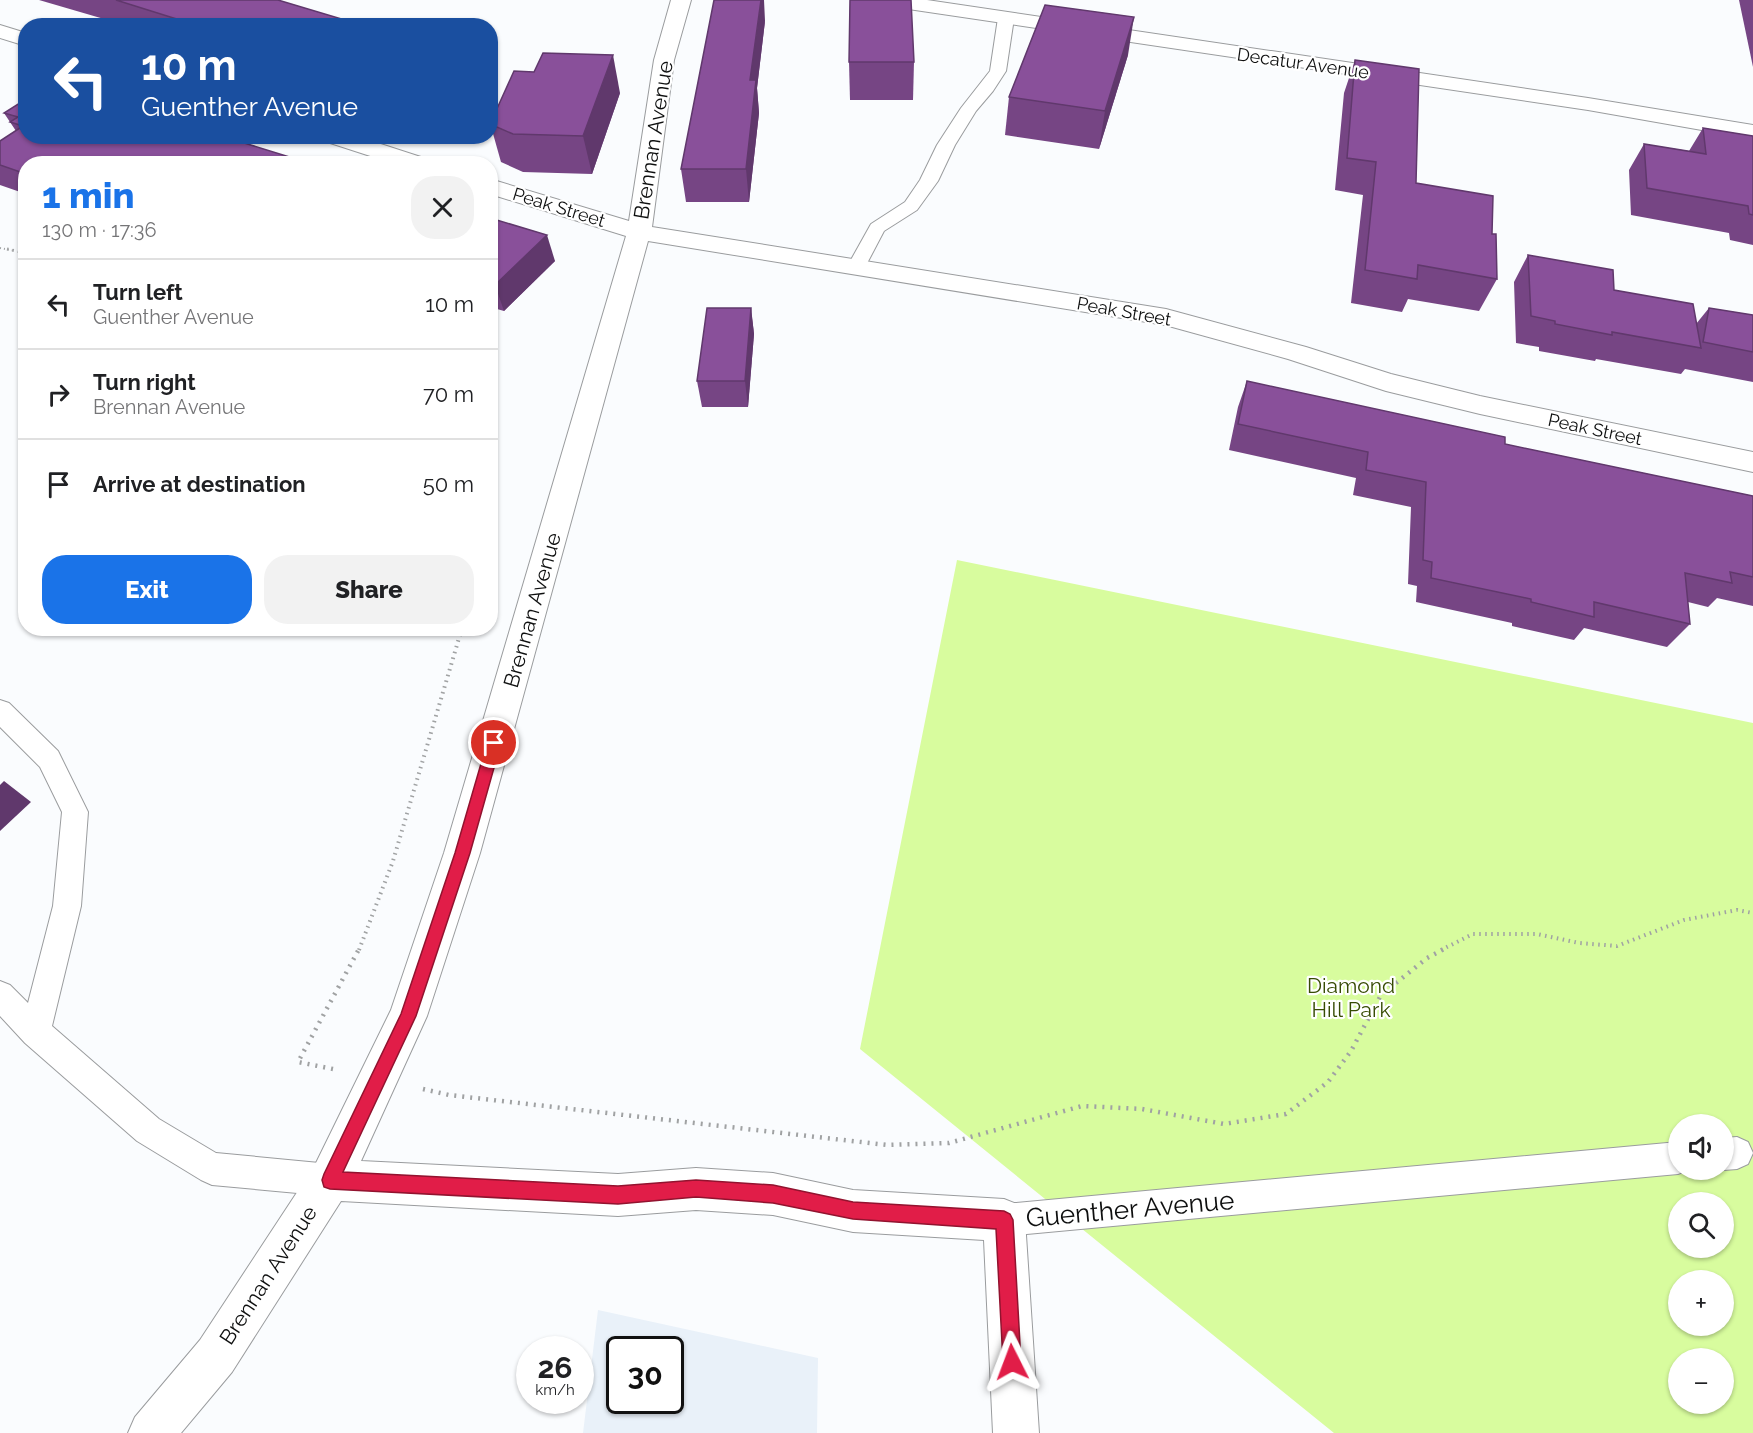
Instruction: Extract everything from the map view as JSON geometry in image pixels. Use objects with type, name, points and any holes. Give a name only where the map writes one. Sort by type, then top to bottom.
[{"type":"street","name":"Brennan Avenue","points":[[151,1433],[216,1356],[330,1180],[408,1016],[462,853],[639,232],[664,60],[681,0]]},
{"type":"street","name":"Decatur Avenue","points":[[888,0],[1588,104],[1753,132]]},
{"type":"street","points":[[0,31],[18,37]]},
{"type":"street","points":[[357,144],[394,156]]},
{"type":"street","name":"Peak Street","points":[[498,188],[639,232],[1166,317],[1298,353],[1386,382],[1480,405],[1753,462]]},
{"type":"street","name":"Guenther Avenue","points":[[330,1180],[618,1195],[696,1189],[773,1194],[853,1211],[1004,1220]]},
{"type":"street","points":[[1004,1220],[1016,1433]]},
{"type":"lane","points":[[856,267],[877,228],[911,206],[929,181],[946,145],[969,108],[987,88],[998,71],[1006,18]]},
{"type":"lane","points":[[0,711],[49,759],[75,812],[67,906],[36,1032]]},
{"type":"lane","points":[[0,995],[36,1032],[148,1130],[212,1170],[330,1180]]},
{"type":"lane","name":"Guenther Avenue","points":[[1004,1220],[1668,1159]]},
{"type":"path","points":[[0,248],[18,251]]},
{"type":"path","points":[[460,636],[393,861],[356,958],[298,1062],[449,1095],[887,1145],[949,1143],[1082,1106],[1142,1109],[1224,1124],[1286,1114],[1328,1082],[1351,1051],[1380,995],[1427,958],[1473,934],[1537,934],[1579,944],[1617,946],[1684,920],[1737,910],[1753,913]]},
{"type":"shaded area","points":[[598,1310],[818,1358],[817,1433],[583,1433],[585,1414],[594,1414],[594,1343]]},
{"type":"green space","name":"Diamond Hill Park","points":[[957,560],[1753,723],[1753,1433],[1334,1433],[860,1049]]},
{"type":"building","points":[[116,0],[278,0],[338,18],[173,18]]},
{"type":"building","points":[[714,0],[761,0],[750,80],[756,80],[746,169],[681,169]]},
{"type":"building","points":[[850,0],[911,0],[914,62],[849,62]]},
{"type":"building","points":[[1045,5],[1134,17],[1105,111],[1009,97]]},
{"type":"building","points":[[543,53],[613,55],[583,136],[513,134],[498,127],[498,106],[514,71],[534,72]]},
{"type":"building","points":[[1355,60],[1419,69],[1416,183],[1493,196],[1492,234],[1496,234],[1497,279],[1418,265],[1417,279],[1365,270],[1376,162],[1347,158]]},
{"type":"building","points":[[18,104],[18,117],[4,113]]},
{"type":"building","points":[[18,117],[18,124],[10,122]]},
{"type":"building","points":[[1703,128],[1753,136],[1753,215],[1749,214],[1748,206],[1647,188],[1644,144],[1706,154]]},
{"type":"building","points":[[18,129],[18,144],[247,144],[286,156],[18,156],[18,171],[0,165],[0,141]]},
{"type":"building","points":[[498,220],[547,235],[498,282]]},
{"type":"building","points":[[1528,255],[1613,270],[1614,290],[1693,304],[1701,348],[1612,332],[1612,335],[1555,324],[1555,321],[1531,316]]},
{"type":"building","points":[[707,308],[751,308],[745,381],[697,381]]},
{"type":"building","points":[[1709,308],[1753,315],[1753,352],[1703,342]]},
{"type":"building","points":[[1247,381],[1505,437],[1505,444],[1753,496],[1753,577],[1730,572],[1732,583],[1685,573],[1690,624],[1594,602],[1594,617],[1531,602],[1531,599],[1431,578],[1432,562],[1423,560],[1426,482],[1366,470],[1368,452],[1238,424]]},
{"type":"route","points":[[494,743],[462,853],[408,1016],[330,1180],[618,1195],[696,1189],[773,1194],[853,1211],[1004,1220],[1012,1362]]}]
